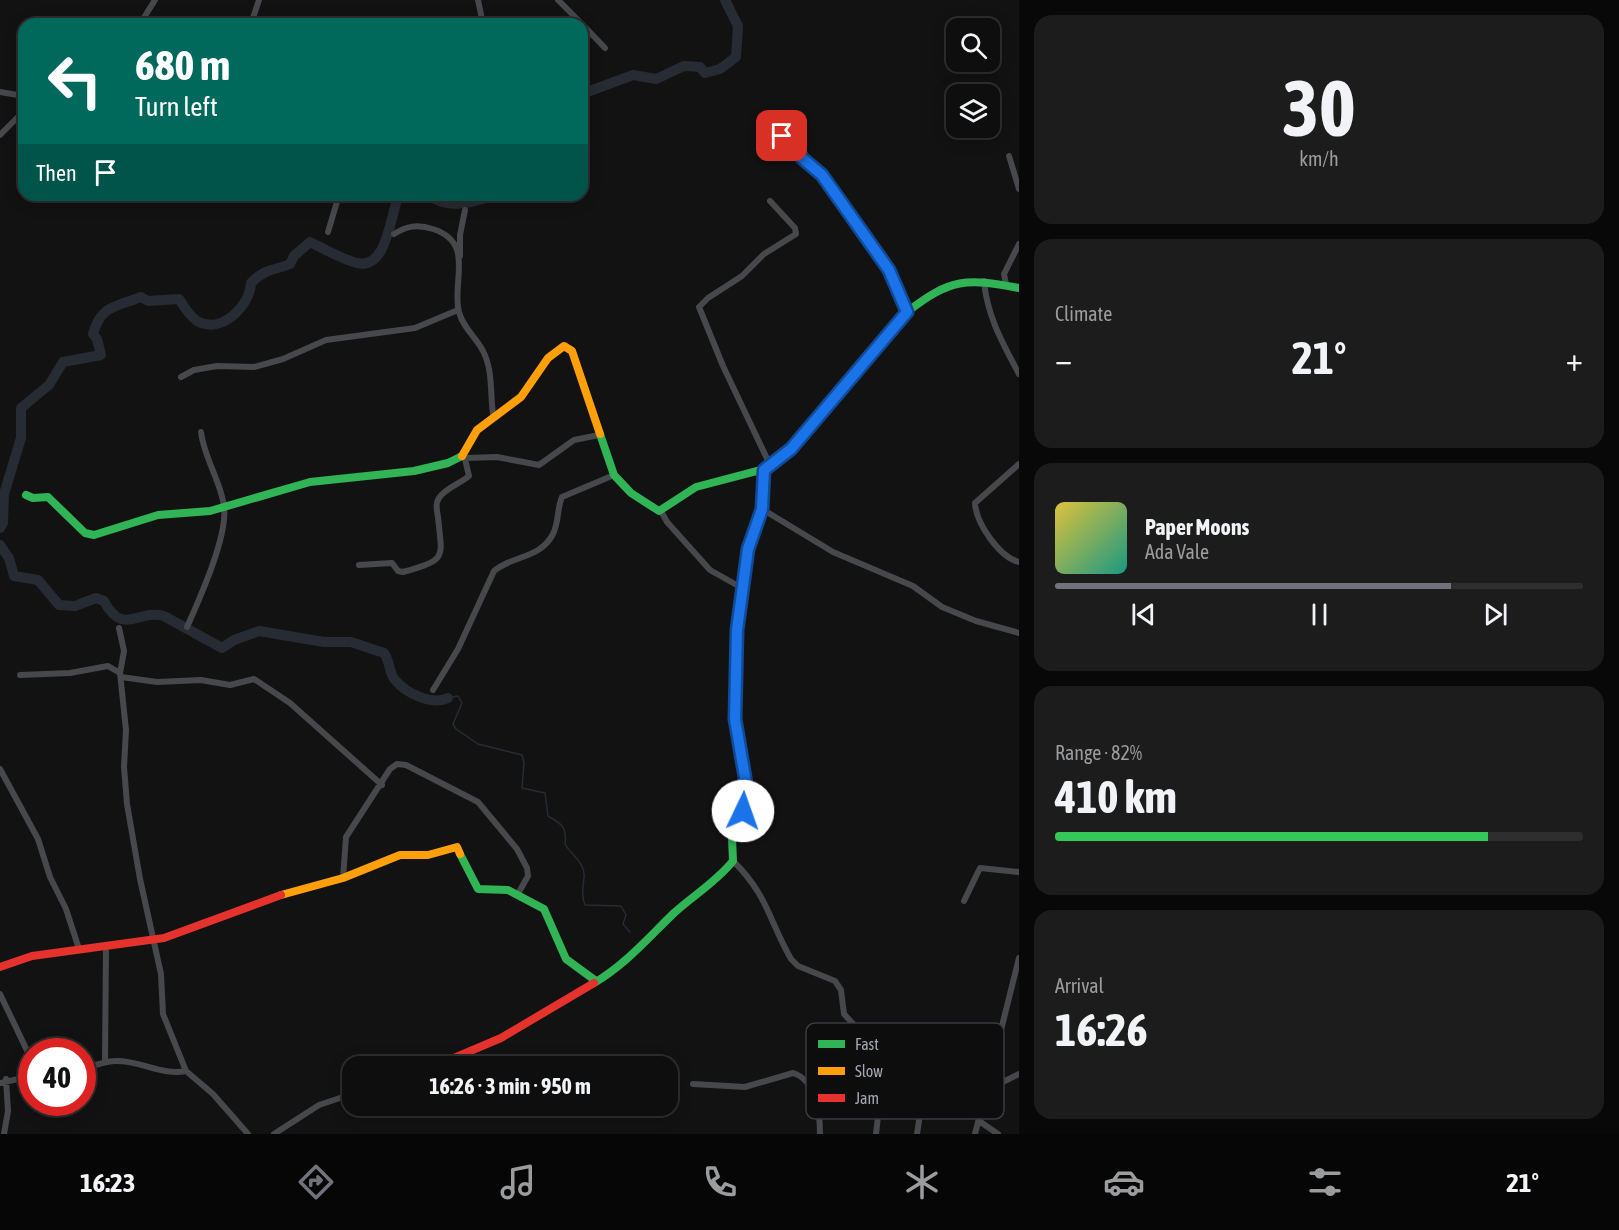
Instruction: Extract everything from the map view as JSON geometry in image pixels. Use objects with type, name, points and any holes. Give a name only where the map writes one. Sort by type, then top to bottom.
[{"type":"street","points":[[144,18],[155,0]]},
{"type":"street","points":[[253,18],[259,0]]},
{"type":"street","points":[[478,0],[482,18]]},
{"type":"street","points":[[558,0],[576,18]]},
{"type":"street","points":[[588,30],[605,48]]},
{"type":"street","points":[[0,92],[18,95]]},
{"type":"street","points":[[0,135],[18,117]]},
{"type":"street","points":[[782,136],[795,143],[802,158],[822,175],[889,270],[907,312]]},
{"type":"street","points":[[1009,156],[1019,189]]},
{"type":"street","points":[[328,232],[337,201]]},
{"type":"street","points":[[459,1056],[501,1038],[596,981],[629,958],[676,910],[718,879],[733,861],[732,838],[747,797],[735,719],[736,652],[748,549],[762,509],[767,468],[699,307],[708,298],[742,276],[764,254],[796,234],[795,228],[770,201]]},
{"type":"street","points":[[465,210],[460,235],[458,310],[461,320],[487,360],[493,414]]},
{"type":"street","points":[[394,234],[413,225],[442,232],[451,238],[460,266]]},
{"type":"street","points":[[1006,284],[1004,274],[1019,244]]},
{"type":"street","points":[[984,281],[986,301],[997,333],[1019,374]]},
{"type":"street","points":[[359,565],[392,563],[398,571],[403,572],[429,564],[439,557],[442,545],[436,504],[441,494],[470,476],[464,457],[470,435],[493,414],[522,396],[548,358],[564,346],[572,351],[614,475],[631,493],[657,511],[661,511],[704,484],[767,468],[791,449],[907,312],[947,285],[984,281],[1019,288]]},
{"type":"street","points":[[181,377],[194,370],[217,366],[254,367],[283,359],[326,340],[415,328],[458,310]]},
{"type":"street","points":[[187,627],[201,595],[219,541],[224,506],[205,453],[201,432]]},
{"type":"street","points":[[26,495],[33,498],[48,497],[85,533],[94,535],[150,517],[208,511],[325,479],[364,473],[404,474],[464,457],[497,457],[539,465],[574,440],[599,435]]},
{"type":"street","points":[[1019,465],[975,503],[979,518],[988,535],[1019,562]]},
{"type":"street","points":[[433,690],[458,649],[494,572],[500,566],[537,552],[542,547],[556,525],[562,497],[614,475]]},
{"type":"street","points":[[762,509],[833,552],[913,586],[942,607],[976,621],[1019,633]]},
{"type":"street","points":[[661,511],[667,522],[710,570],[742,588]]},
{"type":"street","points":[[119,627],[124,651],[120,675],[126,730],[124,767],[128,804],[162,984],[163,1014],[186,1071],[213,1094],[248,1134]]},
{"type":"street","points":[[20,675],[70,673],[108,666],[120,675],[158,682],[201,680],[230,685],[254,679],[290,703],[381,784]]},
{"type":"street","points":[[343,878],[346,837],[394,765],[406,765],[478,802],[500,826],[524,860],[528,876],[519,892]]},
{"type":"street","points":[[0,769],[38,839],[50,877],[66,909],[79,949]]},
{"type":"street","points":[[0,967],[9,966],[32,956],[153,941],[295,890],[343,878],[400,855],[428,855],[457,847],[478,889],[499,887],[519,892],[526,902],[546,912],[566,958],[596,981]]},
{"type":"street","points":[[733,861],[746,874],[765,902],[791,959],[798,966],[835,981],[839,985],[844,1014],[852,1023]]},
{"type":"street","points":[[964,901],[980,868],[1019,872]]},
{"type":"street","points":[[156,951],[164,938]]},
{"type":"street","points":[[105,1062],[106,946]]},
{"type":"street","points":[[1004,1025],[1019,958]]},
{"type":"street","points":[[0,993],[21,1038]]},
{"type":"street","points":[[96,1065],[105,1062],[142,1065],[170,1073],[186,1071]]},
{"type":"street","points":[[693,1084],[744,1087],[794,1073],[806,1080]]},
{"type":"street","points":[[1004,1082],[1019,1074]]},
{"type":"street","points":[[4,1134],[8,1122],[8,1100],[3,1081],[18,1078]]},
{"type":"street","points":[[0,1093],[8,1100]]},
{"type":"street","points":[[274,1134],[319,1105],[342,1097]]},
{"type":"street","points":[[818,1119],[820,1134]]},
{"type":"street","points":[[876,1134],[877,1119]]},
{"type":"street","points":[[917,1134],[921,1119]]},
{"type":"street","points":[[975,1134],[979,1121],[998,1134]]},
{"type":"waterway","points":[[588,92],[633,75],[656,79],[684,66],[700,67],[705,73],[720,69],[736,57],[738,26],[725,0]]},
{"type":"waterway","points":[[0,528],[3,523],[4,494],[21,438],[21,408],[49,385],[63,362],[101,355],[97,339],[93,334],[96,324],[105,312],[117,305],[141,297],[148,301],[179,299],[197,321],[206,324],[224,321],[233,316],[246,301],[251,283],[256,278],[265,272],[290,264],[294,256],[310,242],[357,263],[367,263],[375,258],[382,250],[397,201]]},
{"type":"waterway","points":[[440,201],[452,204],[473,201]]},
{"type":"waterway","points":[[0,545],[9,558],[14,576],[38,580],[59,605],[75,606],[96,598],[104,601],[118,618],[124,620],[154,615],[164,616],[222,648],[234,640],[259,631],[324,642],[351,642],[384,653],[395,680],[412,694],[435,700],[448,698]]},
{"type":"waterway","points":[[448,698],[458,696],[462,703],[453,724],[456,729],[478,744],[522,755],[524,763],[522,788],[545,793],[548,816],[562,827],[567,848],[583,867],[585,905],[621,906],[626,915],[623,924],[630,932]]},
{"type":"traffic: fast","points":[[600,434],[614,475],[631,493],[659,511],[696,487],[764,469],[780,460],[907,312],[936,292],[972,282],[1019,288]]},
{"type":"traffic: fast","points":[[26,495],[33,498],[48,497],[85,533],[94,535],[158,515],[210,511],[310,482],[414,471],[448,463],[462,456]]},
{"type":"traffic: fast","points":[[594,983],[626,960],[674,913],[712,882],[733,861],[732,838],[747,797],[736,733],[737,630],[749,549],[762,509],[764,469]]},
{"type":"traffic: fast","points":[[460,854],[478,889],[508,890],[544,909],[566,959],[596,981]]},
{"type":"traffic: slow","points":[[462,456],[477,430],[521,397],[548,358],[564,346],[572,351],[600,434]]},
{"type":"traffic: slow","points":[[281,895],[343,878],[400,855],[428,855],[457,847],[460,854]]},
{"type":"traffic: jam","points":[[0,967],[32,956],[164,938],[281,895]]},
{"type":"traffic: jam","points":[[459,1056],[501,1038],[594,983]]},
{"type":"route","points":[[743,811],[747,804],[747,789],[740,761],[735,719],[737,630],[748,549],[762,509],[764,470],[771,467],[791,449],[857,368],[907,312],[894,279],[874,248],[822,175],[802,158],[795,143],[782,136]]}]
